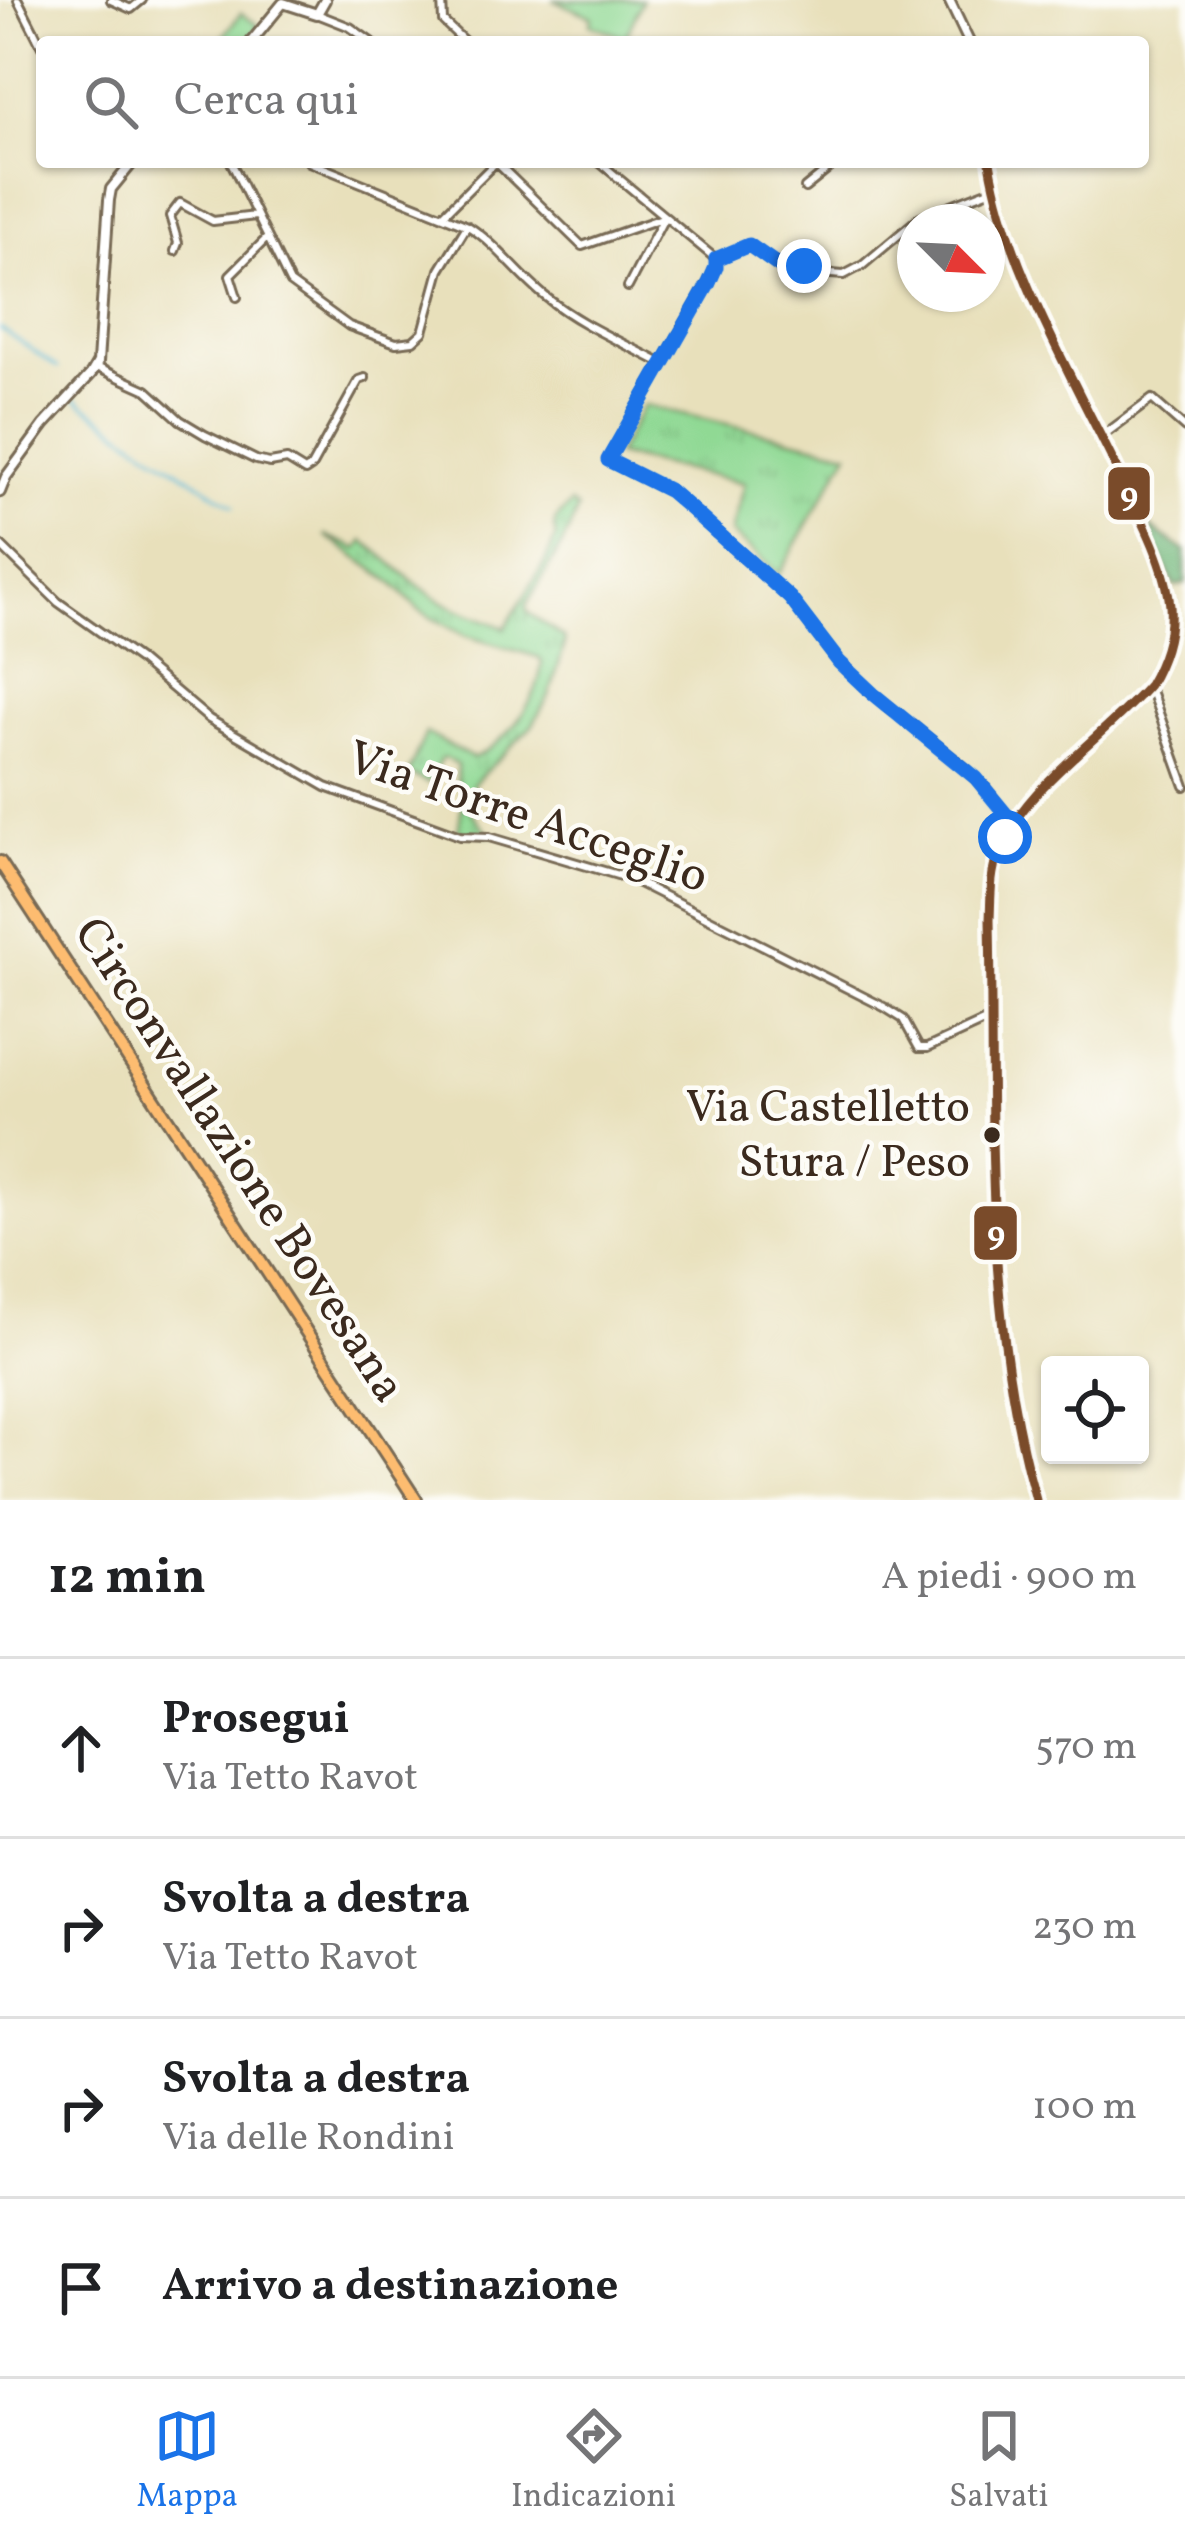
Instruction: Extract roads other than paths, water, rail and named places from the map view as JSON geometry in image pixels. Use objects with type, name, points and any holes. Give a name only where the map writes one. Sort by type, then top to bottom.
[{"type":"main road","name":"Circonvallazione Bovesana","points":[[0,862],[416,1500]]},
{"type":"street","points":[[18,0],[36,36]]},
{"type":"street","points":[[111,0],[131,9],[142,0]]},
{"type":"street","points":[[316,14],[326,0]]},
{"type":"street","points":[[442,0],[443,21],[459,36]]},
{"type":"street","points":[[949,0],[966,36]]},
{"type":"street","points":[[255,36],[280,2],[363,36]]},
{"type":"street","points":[[0,492],[44,425],[96,367],[109,200],[111,189],[128,168]]},
{"type":"street","points":[[234,168],[285,277],[349,326],[401,343],[422,332],[440,270],[467,226]]},
{"type":"street","points":[[324,168],[467,226],[551,301],[663,364]]},
{"type":"street","points":[[443,215],[490,168]]},
{"type":"street","points":[[502,168],[582,246],[665,217]]},
{"type":"street","points":[[606,168],[716,259]]},
{"type":"street","points":[[805,188],[830,168]]},
{"type":"street","points":[[991,168],[1036,303],[1149,538],[1168,591],[1170,623],[1149,685],[1013,823],[993,874],[995,1229],[1015,1420],[1036,1500]]},
{"type":"street","points":[[716,259],[749,245],[786,271],[811,264],[844,275],[920,217],[995,188]]},
{"type":"street","points":[[175,251],[178,244],[170,216],[180,203],[213,221],[256,216]]},
{"type":"street","points":[[628,287],[665,217]]},
{"type":"street","points":[[237,297],[230,275],[266,238]]},
{"type":"street","points":[[716,259],[709,283],[609,461],[670,491],[692,510],[790,598],[839,662],[976,778],[1013,823]]},
{"type":"street","points":[[96,367],[147,390],[205,435],[256,460],[270,464],[287,460],[305,470],[311,467],[359,380],[365,378]]},
{"type":"street","points":[[1101,436],[1152,399],[1185,428]]},
{"type":"street","name":"Via Torre Acceglio","points":[[0,545],[58,602],[139,659],[209,719],[326,787],[460,836],[489,837],[631,879],[903,1018],[919,1048],[992,1018]]},
{"type":"street","points":[[1149,685],[1185,786]]},
{"type":"waterway","points":[[0,328],[58,368]]},
{"type":"waterway","points":[[75,399],[234,506]]},
{"type":"place","name":"Via Castelletto Stura / Peso","points":[[992,1135]]}]
